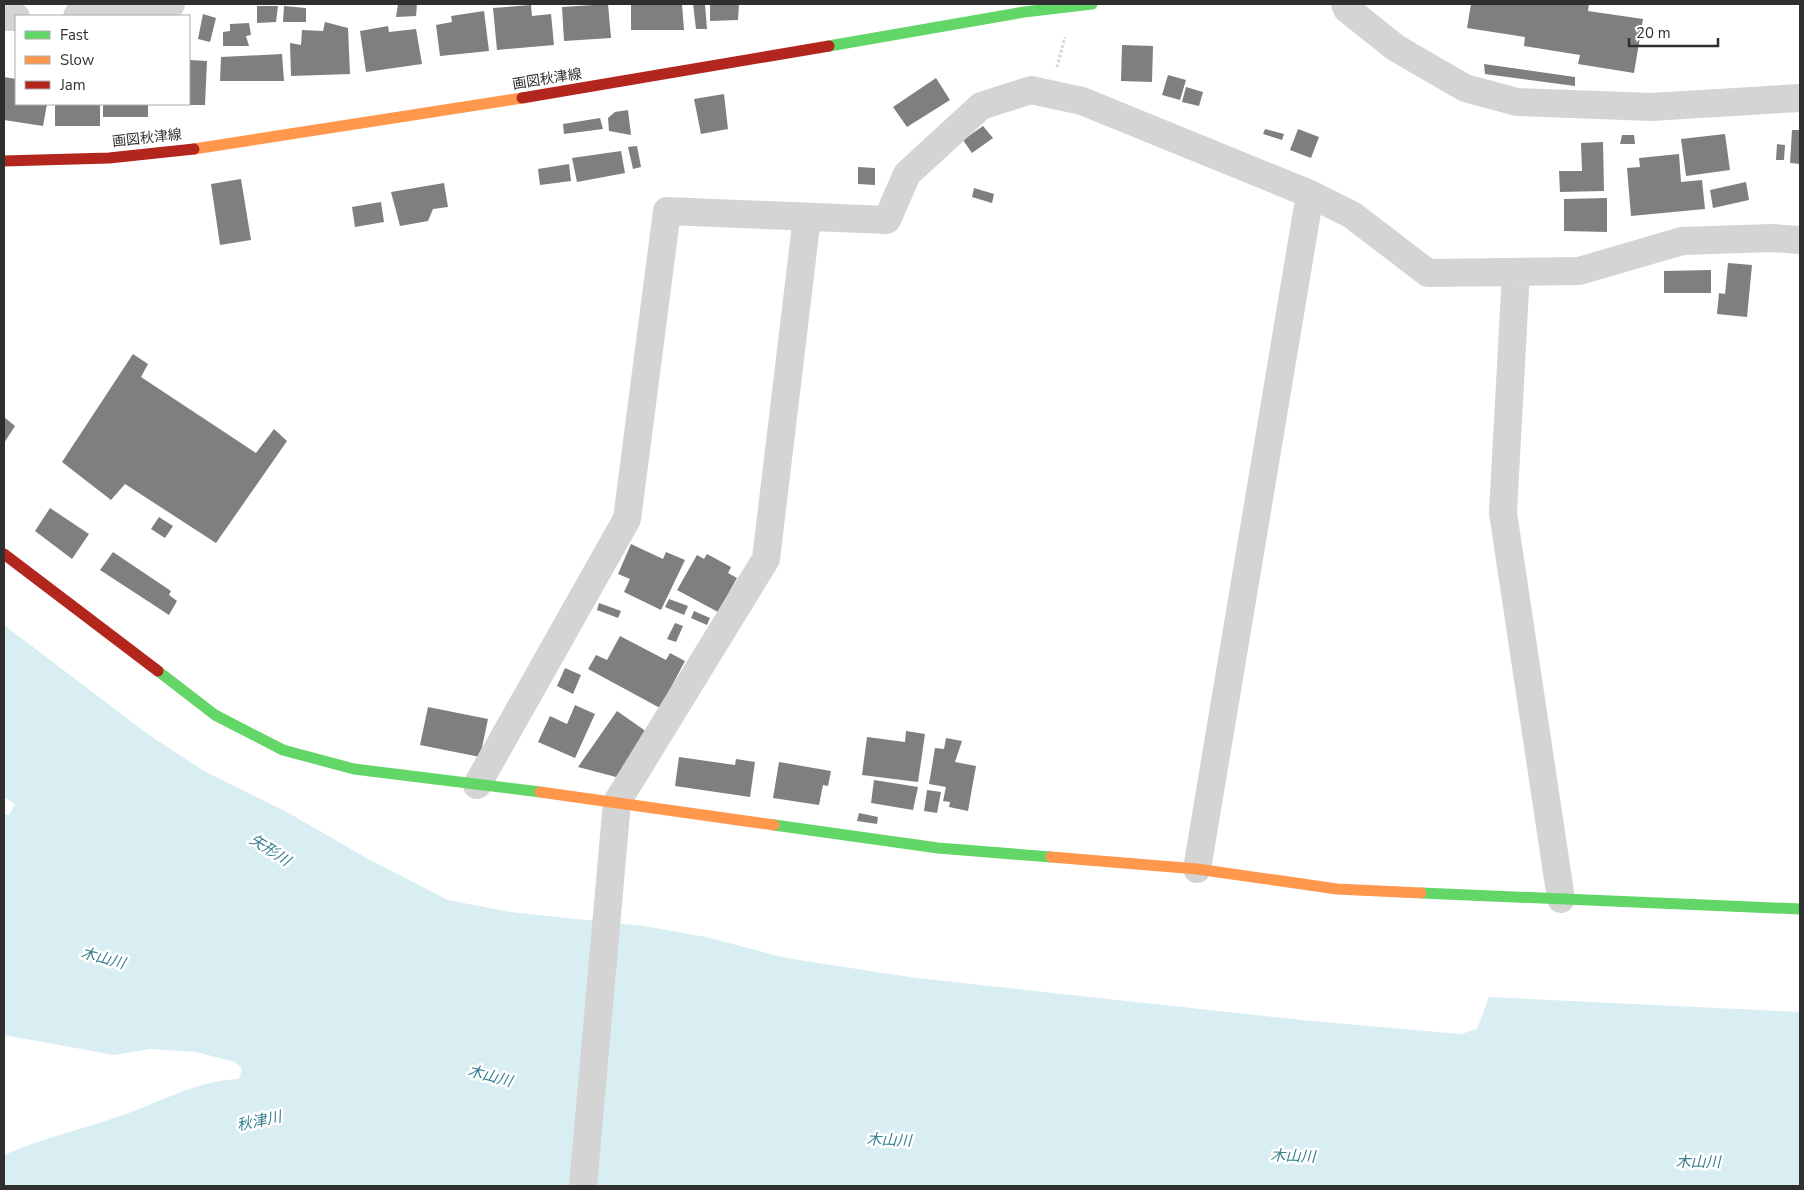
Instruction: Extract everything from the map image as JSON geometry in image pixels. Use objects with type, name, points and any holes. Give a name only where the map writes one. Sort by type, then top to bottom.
[{"type":"street","points":[[85,15],[171,4]]},
{"type":"street","name":"画図秋津線","points":[[4,161],[60,162],[236,144],[562,92],[1024,8],[1092,4]]},
{"type":"street","points":[[1345,4],[1347,9],[1396,48],[1464,88],[1516,102],[1651,107],[1800,98]]},
{"type":"street","points":[[476,785],[627,519],[667,211],[886,220],[907,174],[981,106],[1031,90],[1082,101],[1310,194],[1352,214],[1428,273],[1579,271],[1682,241],[1771,238],[1800,240]]},
{"type":"street","points":[[1197,868],[1310,194]]},
{"type":"street","points":[[584,1186],[617,802],[766,559],[807,217]]},
{"type":"street","points":[[1516,272],[1502,513],[1561,899]]},
{"type":"street","points":[[4,554],[216,714],[283,750],[354,769],[617,802],[938,848],[1197,868],[1336,889],[1800,909]]},
{"type":"path","points":[[1050,94],[1074,6]]},
{"type":"water","points":[[4,625],[149,735],[204,771],[287,812],[368,859],[448,900],[510,912],[644,926],[706,937],[786,958],[916,978],[1311,1021],[1461,1034],[1477,1029],[1489,997],[1800,1012],[1800,1186],[4,1186],[4,1155],[123,1115],[194,1087],[224,1080],[239,1079],[242,1069],[235,1062],[196,1052],[150,1049],[114,1055],[4,1035],[4,814],[9,815],[15,804],[4,797]]},
{"type":"building","points":[[398,4],[417,4],[416,16],[396,17]]},
{"type":"building","points":[[608,4],[611,38],[564,41],[562,7]]},
{"type":"building","points":[[631,4],[682,4],[684,30],[631,30]]},
{"type":"building","points":[[693,4],[705,4],[707,29],[696,29]]},
{"type":"building","points":[[710,4],[739,4],[738,20],[710,21]]},
{"type":"building","points":[[1471,4],[1589,4],[1588,11],[1643,19],[1634,73],[1578,64],[1580,55],[1524,46],[1525,37],[1467,28]]},
{"type":"building","points":[[531,5],[532,16],[551,14],[554,45],[497,50],[493,8]]},
{"type":"building","points":[[257,6],[278,6],[276,22],[257,23]]},
{"type":"building","points":[[284,6],[306,8],[306,22],[283,22]]},
{"type":"building","points":[[484,11],[489,51],[440,56],[436,25],[452,22],[451,16]]},
{"type":"building","points":[[203,14],[216,18],[210,42],[198,39]]},
{"type":"building","points":[[325,22],[348,28],[350,74],[291,76],[290,43],[301,45],[302,30],[323,31]]},
{"type":"building","points":[[249,23],[251,35],[246,36],[249,46],[223,46],[223,32],[230,31],[230,24]]},
{"type":"building","points":[[388,26],[389,32],[416,29],[422,64],[366,72],[360,31]]},
{"type":"building","points":[[1122,45],[1153,46],[1152,82],[1121,81]]},
{"type":"building","points":[[282,54],[284,81],[220,81],[221,57]]},
{"type":"building","points":[[190,60],[207,61],[205,105],[190,105]]},
{"type":"building","points":[[1484,64],[1575,77],[1575,86],[1485,74]]},
{"type":"building","points":[[1168,75],[1186,80],[1180,100],[1162,95]]},
{"type":"building","points":[[4,77],[15,79],[15,105],[47,105],[43,126],[4,120]]},
{"type":"building","points":[[936,78],[950,100],[907,127],[893,107]]},
{"type":"building","points":[[1186,87],[1203,92],[1199,106],[1182,102]]},
{"type":"building","points":[[724,94],[728,129],[701,134],[694,99]]},
{"type":"building","points":[[55,105],[100,105],[100,126],[55,126]]},
{"type":"building","points":[[103,105],[148,105],[148,117],[103,117]]},
{"type":"building","points":[[628,110],[631,135],[609,131],[608,118],[615,112]]},
{"type":"building","points":[[600,118],[603,129],[564,134],[563,124]]},
{"type":"building","points":[[983,126],[993,138],[972,153],[963,140]]},
{"type":"building","points":[[1265,129],[1284,134],[1282,140],[1263,134]]},
{"type":"building","points":[[1298,129],[1319,137],[1311,158],[1290,150]]},
{"type":"building","points":[[1792,130],[1800,130],[1800,164],[1790,163]]},
{"type":"building","points":[[1725,134],[1730,170],[1686,176],[1681,139]]},
{"type":"building","points":[[1622,135],[1634,135],[1635,144],[1620,144]]},
{"type":"building","points":[[1603,142],[1604,191],[1560,192],[1559,171],[1582,171],[1581,143]]},
{"type":"building","points":[[1777,144],[1785,145],[1784,160],[1776,160]]},
{"type":"building","points":[[637,146],[641,167],[633,169],[628,147]]},
{"type":"building","points":[[621,151],[625,173],[577,182],[572,158]]},
{"type":"building","points":[[1679,154],[1681,182],[1702,180],[1705,209],[1631,216],[1627,168],[1640,167],[1639,158]]},
{"type":"building","points":[[569,164],[571,181],[540,185],[538,169]]},
{"type":"building","points":[[858,167],[875,168],[875,185],[858,184]]},
{"type":"building","points":[[241,179],[251,240],[220,245],[211,184]]},
{"type":"building","points":[[1746,182],[1749,200],[1713,208],[1710,190]]},
{"type":"building","points":[[444,183],[448,207],[433,209],[428,221],[400,226],[391,192]]},
{"type":"building","points":[[974,188],[994,194],[992,203],[972,197]]},
{"type":"building","points":[[1607,198],[1607,232],[1564,231],[1564,199]]},
{"type":"building","points":[[381,202],[384,222],[355,227],[352,207]]},
{"type":"building","points":[[1728,263],[1752,265],[1747,317],[1717,314],[1719,293],[1725,294]]},
{"type":"building","points":[[1711,270],[1711,293],[1664,293],[1664,271]]},
{"type":"building","points":[[133,354],[148,364],[141,377],[256,453],[274,429],[287,441],[216,543],[125,484],[111,500],[62,462]]},
{"type":"building","points":[[4,417],[15,426],[4,443]]},
{"type":"building","points":[[50,508],[89,534],[72,559],[35,531]]},
{"type":"building","points":[[159,517],[173,526],[165,538],[151,529]]},
{"type":"building","points":[[631,544],[663,559],[666,552],[685,560],[661,610],[624,592],[630,579],[618,574]]},
{"type":"building","points":[[113,552],[171,591],[169,595],[177,601],[169,615],[100,570]]},
{"type":"building","points":[[707,554],[731,567],[728,573],[737,578],[718,612],[677,590],[697,555],[704,559]]},
{"type":"building","points":[[669,599],[688,606],[684,615],[665,607]]},
{"type":"building","points":[[599,603],[621,611],[618,618],[597,610]]},
{"type":"building","points":[[694,611],[710,618],[707,625],[691,618]]},
{"type":"building","points":[[675,623],[683,626],[676,642],[667,639]]},
{"type":"building","points":[[620,636],[666,660],[670,653],[685,661],[660,708],[588,669],[596,655],[607,660]]},
{"type":"building","points":[[565,668],[581,675],[573,694],[557,686]]},
{"type":"building","points":[[575,705],[595,714],[575,758],[538,742],[550,716],[567,724]]},
{"type":"building","points":[[428,707],[488,719],[480,757],[420,745]]},
{"type":"building","points":[[617,711],[647,732],[616,777],[578,767]]},
{"type":"building","points":[[906,731],[925,734],[918,782],[862,775],[867,737],[905,742]]},
{"type":"building","points":[[946,738],[962,741],[955,762],[976,766],[968,811],[949,807],[950,802],[943,801],[946,787],[929,784],[935,748],[944,749]]},
{"type":"building","points":[[679,757],[735,765],[736,759],[755,762],[750,797],[675,786]]},
{"type":"building","points":[[779,762],[831,771],[828,786],[823,785],[819,805],[773,798]]},
{"type":"building","points":[[874,780],[918,787],[913,810],[871,803]]},
{"type":"building","points":[[927,790],[941,792],[937,813],[924,811]]},
{"type":"building","points":[[859,813],[878,817],[877,824],[857,821]]},
{"type":"traffic: fast","points":[[829,46],[1024,12],[1092,4]]},
{"type":"traffic: fast","points":[[158,671],[215,715],[283,750],[354,769],[540,792]]},
{"type":"traffic: fast","points":[[774,825],[938,848],[1051,857]]},
{"type":"traffic: fast","points":[[1421,893],[1800,909]]},
{"type":"traffic: slow","points":[[194,149],[522,98]]},
{"type":"traffic: slow","points":[[540,792],[774,825]]},
{"type":"traffic: slow","points":[[1051,857],[1197,869],[1337,889],[1421,893]]},
{"type":"traffic: jam","points":[[522,98],[829,46]]},
{"type":"traffic: jam","points":[[4,161],[109,158],[194,149]]},
{"type":"traffic: jam","points":[[4,554],[158,671]]},
{"type":"water label","name":"矢形川","points":[[270,850]]},
{"type":"water label","name":"木山川","points":[[103,958]]},
{"type":"water label","name":"木山川","points":[[490,1076]]},
{"type":"water label","name":"秋津川","points":[[259,1121]]},
{"type":"water label","name":"木山川","points":[[889,1140]]},
{"type":"water label","name":"木山川","points":[[1293,1156]]},
{"type":"water label","name":"木山川","points":[[1698,1162]]}]
